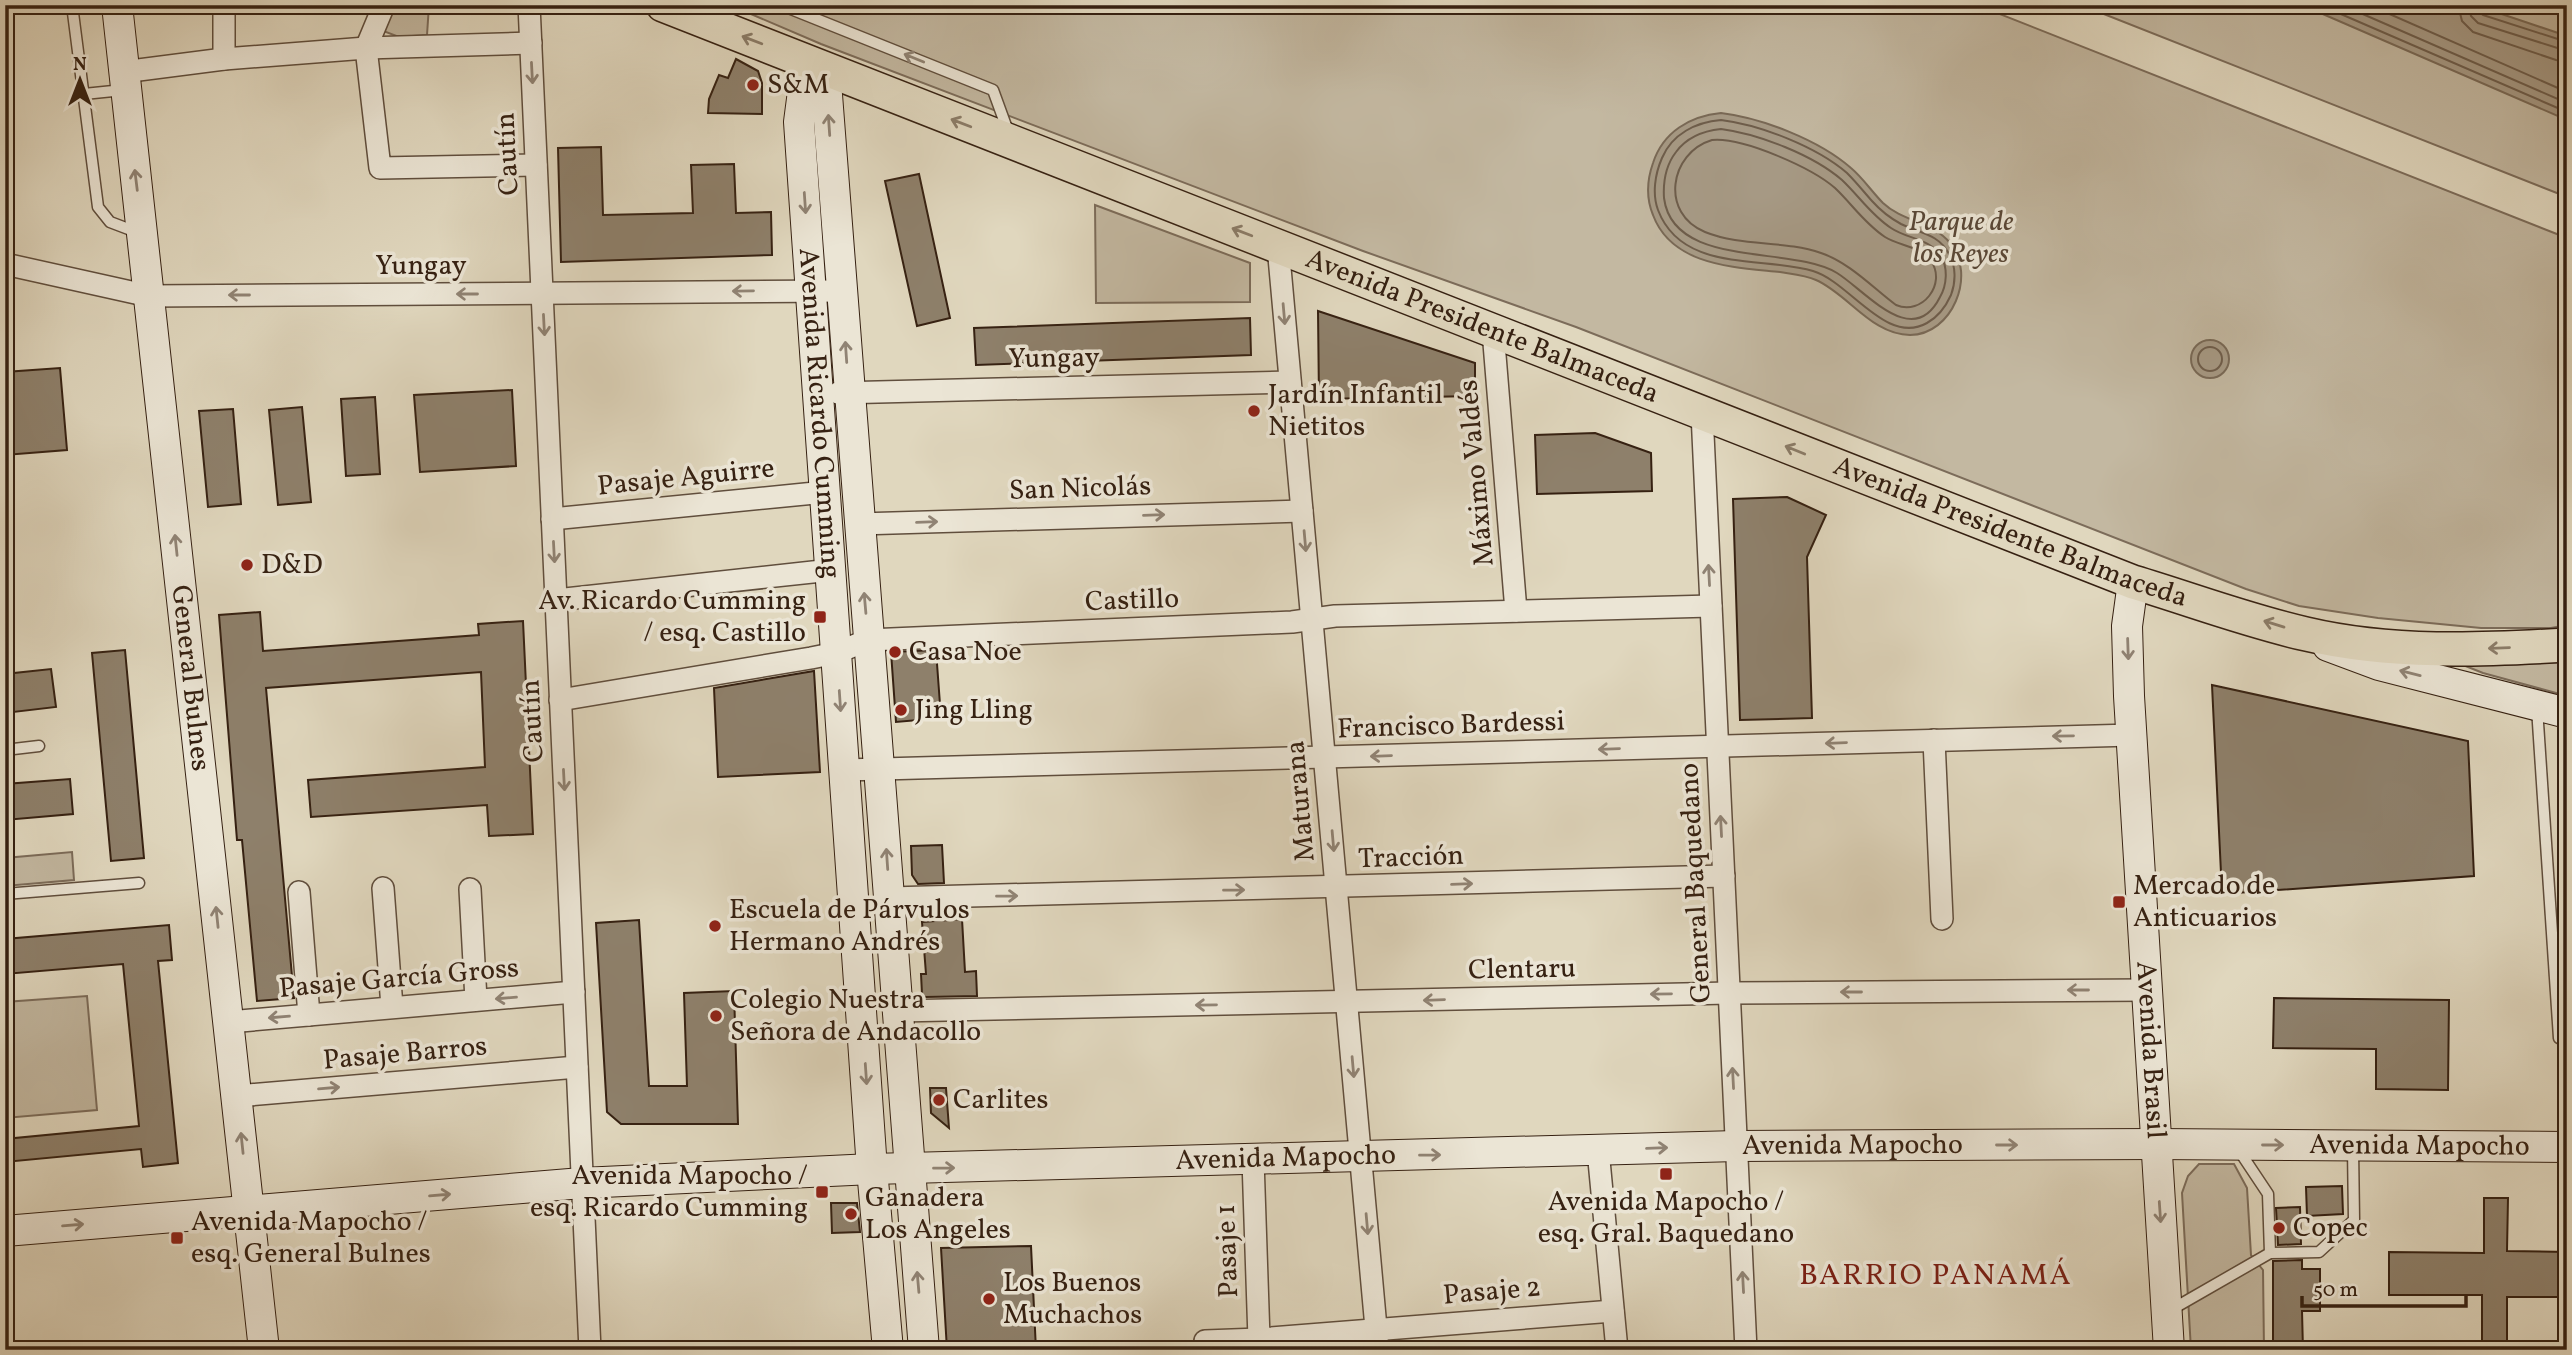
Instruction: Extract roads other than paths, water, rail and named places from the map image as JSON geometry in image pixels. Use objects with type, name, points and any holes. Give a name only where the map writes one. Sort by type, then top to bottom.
[{"type":"main road","name":"General Bulnes","points":[[117,5],[264,1350]]},
{"type":"main road","name":"Avenida Presidente Balmaceda","points":[[663,5],[2133,582],[2306,635],[2379,666],[2567,713]]},
{"type":"main road","name":"Avenida Ricardo Cumming","points":[[821,67],[802,99],[799,122],[872,1170],[888,1350]]},
{"type":"main road","name":"Avenida Ricardo Cumming","points":[[821,67],[880,769],[923,1350]]},
{"type":"main road","name":"Avenida Brasil","points":[[2133,582],[2127,626],[2168,1350]]},
{"type":"main road","name":"Avenida Presidente Balmaceda","points":[[2306,635],[2415,648],[2567,645]]},
{"type":"main road","name":"Avenida Mapocho","points":[[5,1231],[582,1183],[909,1168],[1737,1146],[2156,1144],[2567,1147]]},
{"type":"street","points":[[224,5],[224,59]]},
{"type":"street","points":[[384,5],[366,48],[380,168],[536,165]]},
{"type":"street","name":"Cautín","points":[[529,5],[590,1350]]},
{"type":"street","points":[[124,81],[224,59],[366,48],[531,43]]},
{"type":"street","name":"Maturana","points":[[1278,246],[1377,1340]]},
{"type":"street","name":"Yungay","points":[[5,264],[149,296],[841,291]]},
{"type":"street","name":"Máximo Valdés","points":[[1493,331],[1516,611]]},
{"type":"street","name":"Yungay","points":[[819,394],[1290,382]]},
{"type":"street","name":"General Baquedano","points":[[1702,413],[1746,1350]]},
{"type":"street","name":"Pasaje Aguirre","points":[[552,519],[825,492]]},
{"type":"street","name":"San Nicolás","points":[[859,524],[1302,510]]},
{"type":"street","points":[[556,600],[831,570]]},
{"type":"street","name":"Castillo","points":[[560,700],[836,653],[868,640],[1312,620],[1335,615],[1711,606]]},
{"type":"street","name":"Francisco Bardessi","points":[[845,770],[2132,735]]},
{"type":"street","points":[[1934,740],[1942,919]]},
{"type":"street","name":"Tracción","points":[[890,898],[1724,876]]},
{"type":"street","points":[[383,888],[392,1007]]},
{"type":"street","points":[[470,888],[476,1000]]},
{"type":"street","points":[[299,892],[309,1015]]},
{"type":"street","name":"Clentaru","points":[[898,1011],[1729,993],[2147,990]]},
{"type":"street","name":"Pasaje García Gross","points":[[229,1021],[574,992]]},
{"type":"street","name":"Pasaje Barros","points":[[237,1096],[577,1067]]},
{"type":"street","points":[[1598,1150],[1617,1350]]},
{"type":"street","name":"Pasaje 1","points":[[1252,1160],[1259,1339]]},
{"type":"street","name":"Pasaje 2","points":[[1377,1340],[1613,1311]]},
{"type":"street","points":[[1206,1341],[1377,1340]]},
{"type":"lane","points":[[72,5],[98,207],[110,222],[142,234]]},
{"type":"lane","points":[[781,5],[992,90],[1012,143]]},
{"type":"lane","points":[[84,94],[124,81]]},
{"type":"lane","points":[[2537,706],[2559,1038]]},
{"type":"lane","points":[[5,750],[39,746]]},
{"type":"lane","points":[[5,894],[139,883]]},
{"type":"lane","points":[[2235,1145],[2268,1194],[2270,1253]]},
{"type":"lane","points":[[2166,1312],[2270,1253],[2319,1252],[2354,1220],[2353,1145]]},
{"type":"water","points":[[2302,5],[2475,5],[2567,36],[2567,120]]},
{"type":"water","points":[[1721,113],[1772,125],[1823,148],[1860,176],[1891,209],[1943,236],[1958,256],[1961,271],[1956,301],[1938,325],[1925,332],[1910,335],[1896,333],[1872,321],[1828,286],[1812,278],[1706,261],[1674,245],[1662,232],[1649,202],[1649,176],[1653,163],[1663,143],[1679,128],[1699,118]]},
{"type":"water","points":[[2210,340],[2223,346],[2229,359],[2223,372],[2210,378],[2197,372],[2191,359],[2197,346]]},
{"type":"place","name":"S&M","points":[[753,85]]},
{"type":"place","name":"Jardín Infantil Nietitos","points":[[1254,411]]},
{"type":"place","name":"D&D","points":[[247,565]]},
{"type":"place","name":"Av. Ricardo Cumming / esq. Castillo","points":[[820,617]]},
{"type":"place","name":"Casa Noe","points":[[895,652]]},
{"type":"place","name":"Jing Lling","points":[[901,710]]},
{"type":"place","name":"Mercado de Anticuarios","points":[[2119,902]]},
{"type":"place","name":"Escuela de Párvulos Hermano Andrés","points":[[715,926]]},
{"type":"place","name":"Colegio Nuestra Señora de Andacollo","points":[[716,1016]]},
{"type":"place","name":"Carlites","points":[[939,1100]]},
{"type":"place","name":"Avenida Mapocho / esq. Gral. Baquedano","points":[[1666,1174]]},
{"type":"place","name":"Avenida Mapocho / esq. Ricardo Cumming","points":[[822,1192]]},
{"type":"place","name":"Ganadera Los Angeles","points":[[851,1214]]},
{"type":"place","name":"Copec","points":[[2279,1228]]},
{"type":"place","name":"Avenida Mapocho / esq. General Bulnes","points":[[177,1238]]},
{"type":"place","name":"Los Buenos Muchachos","points":[[989,1299]]},
{"type":"district","name":"BARRIO PANAMÁ","points":[[1936,1276]]},
{"type":"park label","name":"Parque de los Reyes","points":[[1961,238]]}]
